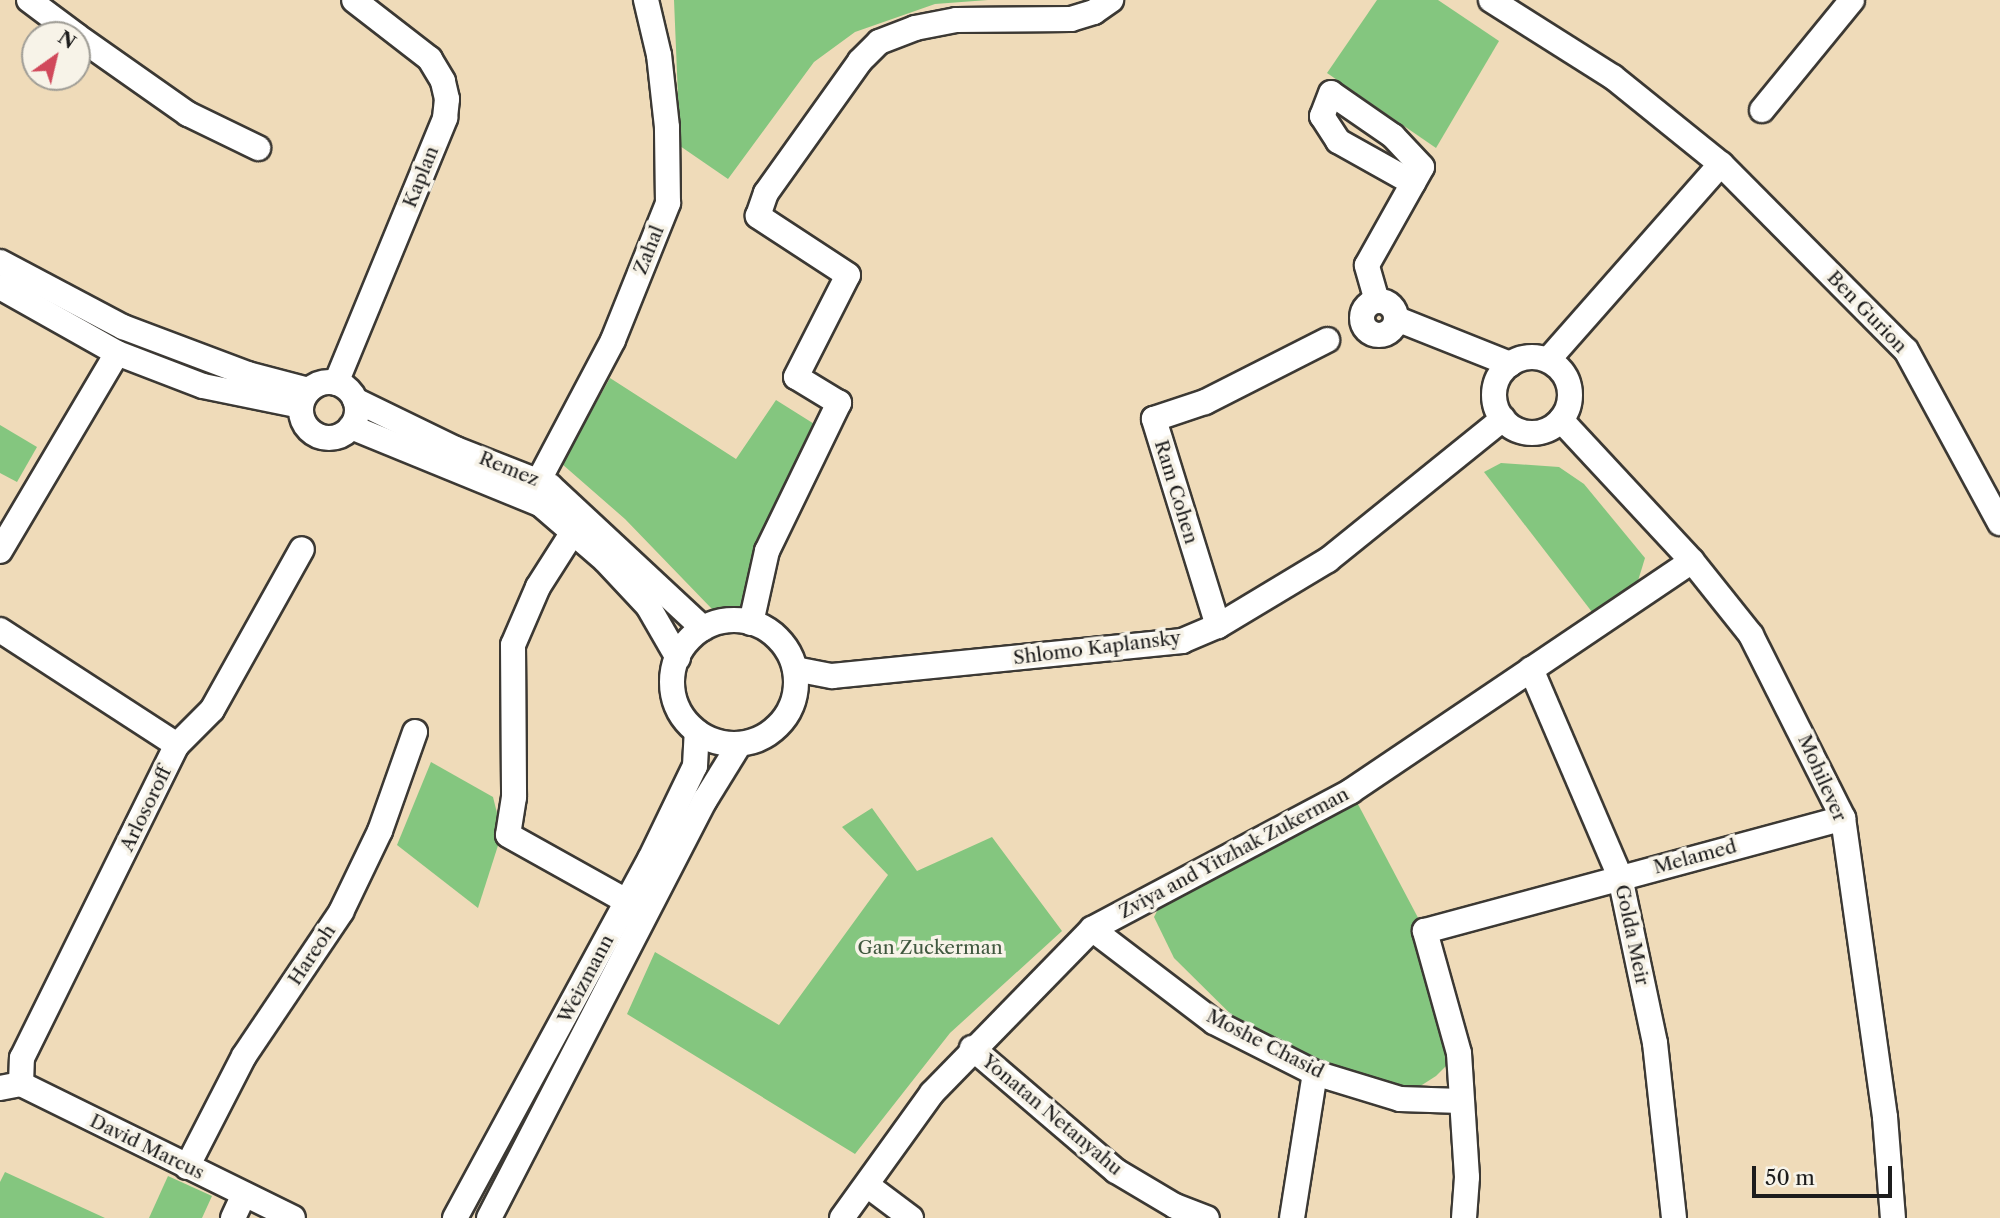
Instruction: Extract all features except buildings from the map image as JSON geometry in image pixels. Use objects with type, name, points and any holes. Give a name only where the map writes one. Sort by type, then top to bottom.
[{"type":"street","points":[[29,0],[57,21]]},
{"type":"street","name":"Kaplan","points":[[336,383],[445,118],[447,99],[443,81],[429,59],[354,0]]},
{"type":"street","name":"Zahal","points":[[539,480],[613,340],[668,203],[662,79],[646,0]]},
{"type":"street","points":[[751,623],[767,551],[839,403],[796,377],[848,275],[758,216],[781,170],[860,61],[879,42],[915,28],[956,20],[1071,19],[1094,12],[1111,0]]},
{"type":"street","name":"Ben Gurion","points":[[1491,0],[1613,78],[1721,164],[1906,350],[2000,523]]},
{"type":"street","points":[[1762,110],[1852,0]]},
{"type":"street","points":[[91,46],[188,114],[258,148]]},
{"type":"street","points":[[1548,360],[1721,164]]},
{"type":"street","points":[[1417,175],[1367,265],[1377,301],[1393,308],[1392,327],[1505,370]]},
{"type":"street","points":[[0,262],[122,327],[305,398]]},
{"type":"street","points":[[0,287],[117,353],[203,386],[305,398]]},
{"type":"street","name":"Ram Cohen","points":[[1218,626],[1154,419],[1205,401],[1327,340]]},
{"type":"street","points":[[0,551],[117,353]]},
{"type":"street","points":[[1522,358],[1548,360],[1565,376],[1569,387],[1567,410],[1561,420],[1538,432],[1513,427],[1503,419],[1495,398],[1505,370],[1522,358]]},
{"type":"street","points":[[321,383],[336,383],[355,400],[351,427],[336,437],[318,435],[305,424],[305,398],[321,383]]},
{"type":"street","name":"Remez","points":[[355,400],[456,449],[539,480],[573,505],[703,628]]},
{"type":"street","name":"Shlomo Kaplansky","points":[[832,677],[1182,641],[1218,626],[1328,560],[1503,419]]},
{"type":"street","name":"Mohilever","points":[[1561,420],[1692,561],[1751,635],[1843,818],[1885,1117],[1893,1218]]},
{"type":"street","name":"Remez","points":[[351,427],[540,504],[573,532],[648,606],[678,658]]},
{"type":"street","points":[[573,532],[538,587],[513,645],[514,797],[509,835],[628,902]]},
{"type":"street","name":"Arlosoroff","points":[[10,1086],[177,746],[212,710],[302,549]]},
{"type":"street","name":"Zviya and Yitzhak Zukerman","points":[[842,1218],[932,1093],[972,1048],[1092,929],[1351,791],[1692,561]]},
{"type":"street","points":[[725,621],[751,623],[783,644],[795,669],[796,695],[779,726],[766,736],[739,745],[713,741],[697,732],[676,704],[672,685],[678,658],[703,628],[725,621]]},
{"type":"street","points":[[0,630],[177,746]]},
{"type":"street","points":[[795,669],[832,677]]},
{"type":"street","name":"Golda Meir","points":[[1531,669],[1620,877],[1655,1043],[1674,1218]]},
{"type":"street","points":[[796,695],[832,677]]},
{"type":"street","name":"Weizmann","points":[[454,1218],[628,902],[695,766],[697,732]]},
{"type":"street","name":"Hareoh","points":[[187,1167],[244,1056],[341,912],[380,831],[415,733]]},
{"type":"street","name":"Weizmann","points":[[489,1218],[705,800],[739,745]]},
{"type":"street","name":"Melamed","points":[[1461,1101],[1459,1053],[1425,931],[1843,818]]},
{"type":"street","name":"Moshe Chasid","points":[[1092,929],[1214,1022],[1315,1073],[1400,1099],[1461,1101]]},
{"type":"street","name":"Yonatan Netanyahu","points":[[972,1048],[1116,1171],[1175,1206],[1207,1218]]},
{"type":"street","points":[[1292,1218],[1315,1073]]},
{"type":"street","name":"David Marcus","points":[[10,1086],[293,1218]]},
{"type":"street","points":[[1461,1101],[1467,1177],[1464,1218]]},
{"type":"street","points":[[867,1185],[911,1218]]},
{"type":"street","points":[[233,1218],[244,1194]]},
{"type":"green space","points":[[674,0],[988,0],[935,4],[855,32],[814,62],[728,179],[680,146]]},
{"type":"green space","points":[[1377,0],[1438,0],[1499,41],[1436,148],[1327,73]]},
{"type":"green space","points":[[610,378],[736,459],[776,400],[819,427],[743,610],[712,609],[625,519],[562,464]]},
{"type":"green space","points":[[0,425],[37,447],[17,482],[0,473]]},
{"type":"green space","points":[[1501,463],[1559,467],[1584,484],[1645,558],[1637,584],[1592,612],[1484,472]]},
{"type":"green space","points":[[431,762],[493,797],[502,833],[478,908],[397,845]]},
{"type":"green space","points":[[1351,791],[1425,931],[1459,1053],[1436,1076],[1400,1099],[1265,1048],[1174,958],[1154,917],[1169,888]]},
{"type":"green space","name":"Gan Zuckerman","points":[[872,808],[917,871],[992,837],[1062,931],[950,1033],[855,1154],[627,1014],[655,952],[779,1025],[888,875],[842,827]]},
{"type":"green space","points":[[5,1172],[105,1218],[0,1218],[0,1182]]},
{"type":"green space","points":[[168,1176],[212,1196],[202,1218],[149,1218]]}]
